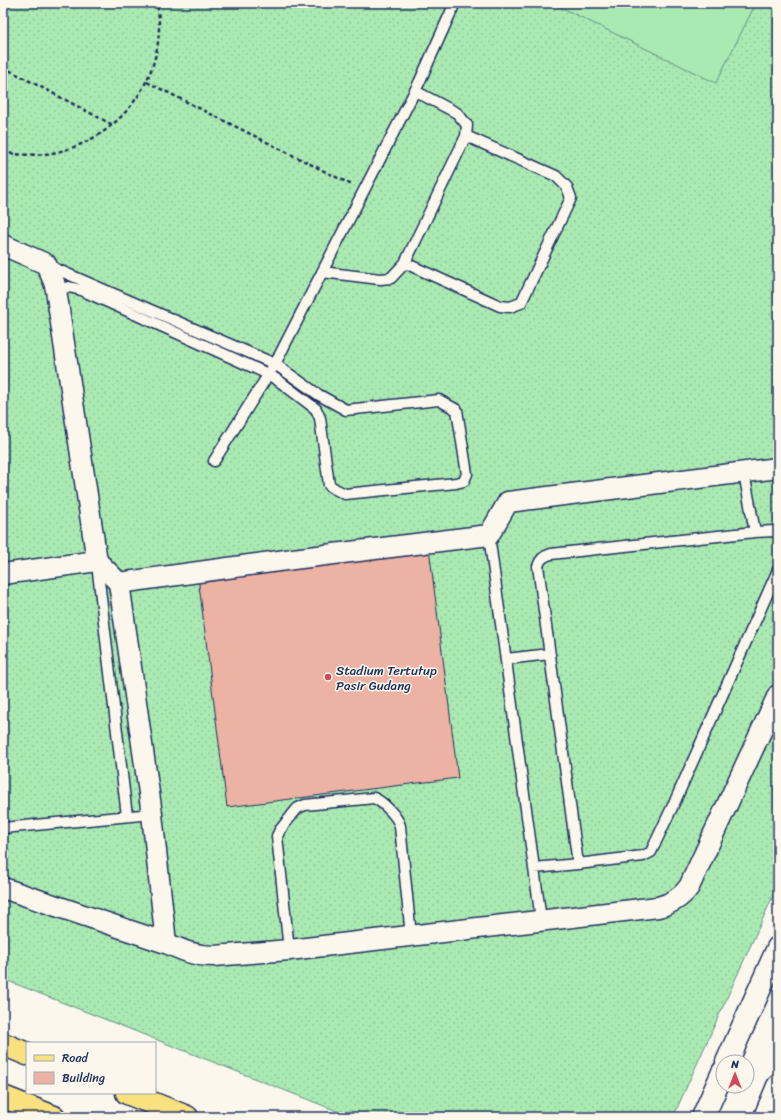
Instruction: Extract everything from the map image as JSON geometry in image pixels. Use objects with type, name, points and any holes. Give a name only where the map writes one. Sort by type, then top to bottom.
[{"type":"main road","points":[[731,1054],[778,948]]},
{"type":"main road","points":[[3,1044],[26,1054]]},
{"type":"main road","points":[[765,1117],[778,1086]]},
{"type":"main road","points":[[703,1117],[715,1090]]},
{"type":"main road","points":[[130,1094],[187,1117]]},
{"type":"main road","points":[[3,1097],[54,1117]]},
{"type":"street","points":[[3,245],[46,264],[56,290],[97,561],[119,583],[152,814],[166,943]]},
{"type":"street","points":[[119,583],[293,559],[489,536],[508,502],[778,468]]},
{"type":"street","points":[[3,574],[97,561]]},
{"type":"street","points":[[3,888],[166,943],[189,953],[204,956],[289,950],[658,907],[674,902],[681,897],[689,887],[778,694]]},
{"type":"lane","points":[[214,461],[275,364],[415,91],[455,3]]},
{"type":"lane","points":[[322,272],[380,279],[391,278],[405,263],[466,136],[467,125],[457,113],[415,91]]},
{"type":"lane","points":[[405,263],[500,306],[510,308],[521,302],[571,198],[567,187],[556,176],[466,136]]},
{"type":"lane","points":[[46,264],[275,364],[318,395],[346,410],[439,400],[457,410],[467,474],[464,481],[345,494],[329,485],[320,418],[316,409],[279,381],[268,374],[81,290],[69,287],[56,290]]},
{"type":"lane","points":[[744,473],[755,532]]},
{"type":"lane","points":[[578,864],[538,566],[542,559],[546,556],[559,553],[755,532],[778,532]]},
{"type":"lane","points":[[489,536],[541,920]]},
{"type":"lane","points":[[97,561],[128,816]]},
{"type":"lane","points":[[534,868],[643,856],[651,852],[778,570]]},
{"type":"lane","points":[[506,659],[550,654]]},
{"type":"lane","points":[[289,950],[277,836],[296,810],[305,805],[374,798],[381,802],[396,817],[400,826],[411,936]]},
{"type":"lane","points":[[3,828],[152,814]]},
{"type":"path","points":[[3,152],[41,155],[67,150],[92,140],[113,125],[138,98],[147,82],[155,60],[159,37],[159,14],[157,3]]},
{"type":"path","points":[[3,67],[113,125]]},
{"type":"path","points":[[147,82],[364,191]]},
{"type":"green space","points":[[3,3],[778,3],[778,885],[673,1117],[352,1117],[3,979]]},
{"type":"green space","points":[[552,3],[756,3],[716,83]]},
{"type":"building","name":"Stadium Tertutup Pasir Gudang","points":[[429,548],[458,778],[227,807],[198,577]]},
{"type":"place","name":"Stadium Tertutup Pasir Gudang","points":[[328,677]]}]
